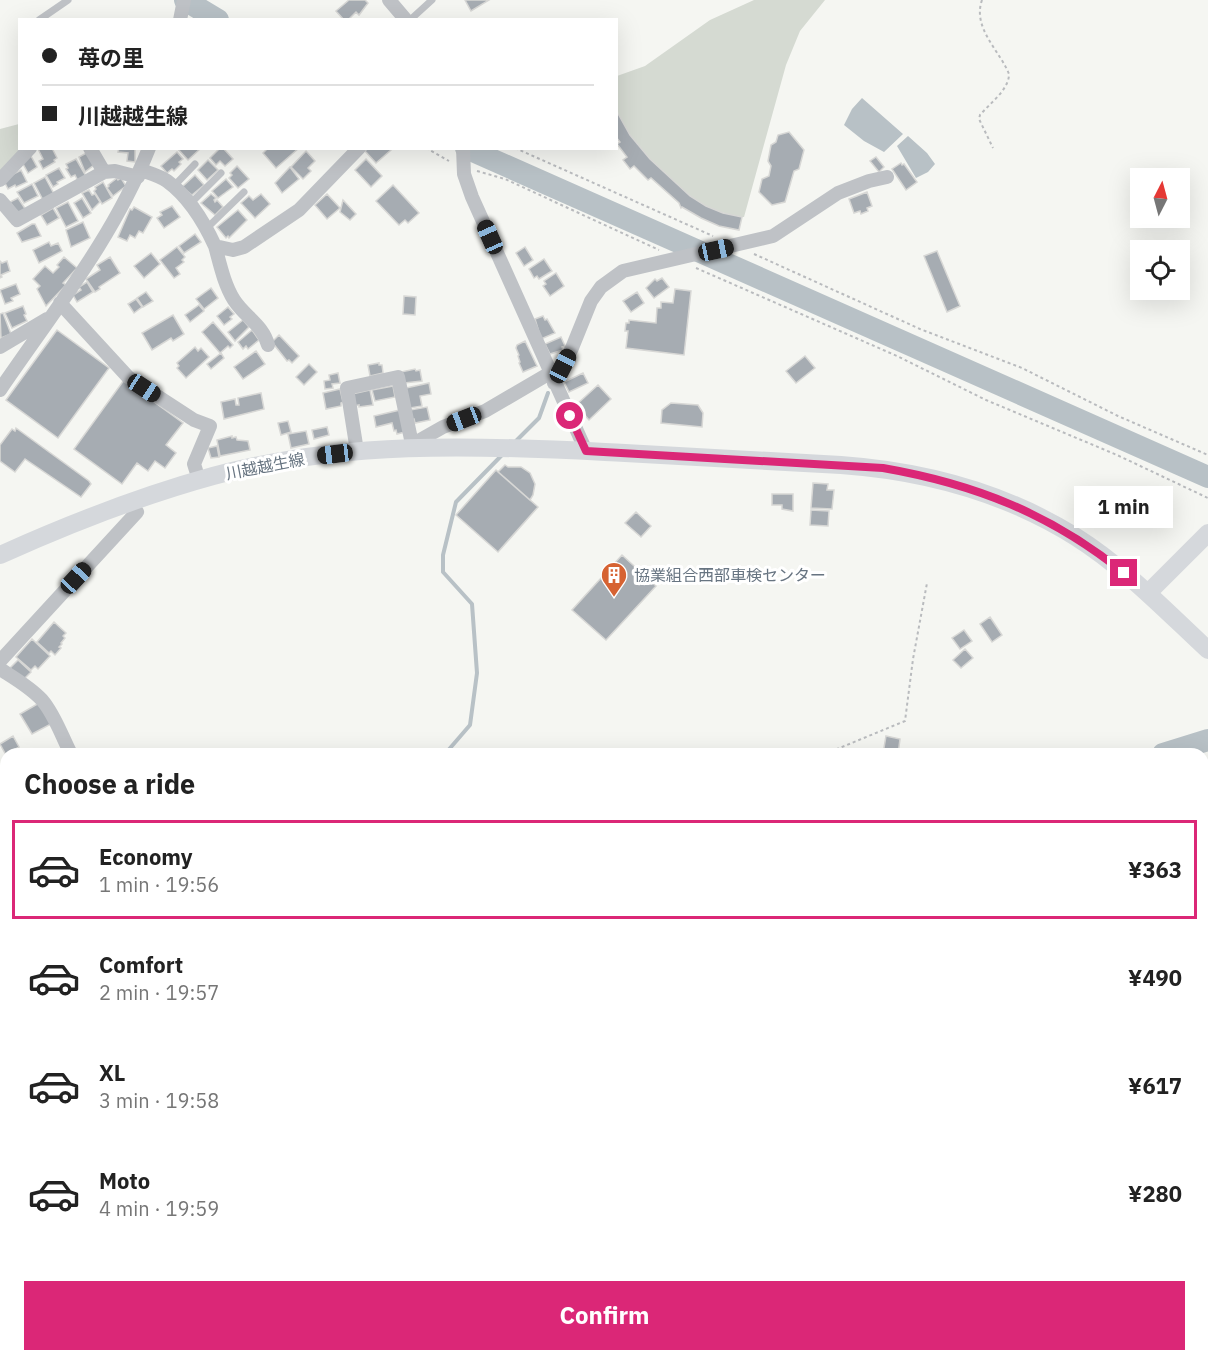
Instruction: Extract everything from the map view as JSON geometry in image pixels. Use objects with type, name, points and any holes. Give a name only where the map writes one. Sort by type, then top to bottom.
[{"type":"main road","name":"川越越生線","points":[[0,555],[130,502],[199,480],[283,461],[357,451],[409,446],[473,446],[883,468],[940,480],[987,494],[1020,507],[1076,537],[1114,564],[1148,593],[1208,650]]},
{"type":"main road","points":[[1148,593],[1208,533]]},
{"type":"street","points":[[389,0],[406,18]]},
{"type":"street","points":[[0,180],[28,150]]},
{"type":"street","points":[[91,150],[104,172]]},
{"type":"street","points":[[0,390],[91,258],[126,201],[148,150]]},
{"type":"street","points":[[214,246],[233,250],[244,247],[299,210],[357,150]]},
{"type":"street","points":[[463,159],[472,197],[586,451]]},
{"type":"street","points":[[0,200],[18,220],[104,172],[139,173],[166,180],[191,203],[207,228],[234,300],[265,333],[268,345]]},
{"type":"street","points":[[357,451],[347,388],[398,377],[409,446],[442,427],[485,411],[552,378],[572,348],[591,301],[602,286],[623,271],[773,236],[838,193],[887,177]]},
{"type":"street","points":[[60,303],[128,377],[194,420],[210,426],[194,464],[199,480]]},
{"type":"street","points":[[0,347],[49,318]]},
{"type":"street","points":[[0,661],[137,512],[130,502]]},
{"type":"street","points":[[0,669],[29,688],[42,700],[53,716],[68,748]]},
{"type":"lane","points":[[42,18],[68,0]]},
{"type":"lane","points":[[410,18],[432,0]]},
{"type":"lane","points":[[173,187],[195,164]]},
{"type":"lane","points":[[191,203],[221,173]]},
{"type":"lane","points":[[207,228],[244,192]]},
{"type":"path","points":[[982,0],[980,19],[1009,74],[1006,87],[980,115],[979,119],[993,148]]},
{"type":"path","points":[[433,150],[463,159],[897,356],[986,400],[1118,455],[1208,498]]},
{"type":"path","points":[[520,150],[714,236]]},
{"type":"path","points":[[735,246],[920,329],[1022,368],[1118,416],[1208,455]]},
{"type":"path","points":[[840,748],[905,721],[913,659],[927,583]]},
{"type":"shaded area","points":[[754,0],[825,0],[800,31],[786,65],[744,217],[715,210],[683,190],[641,148],[629,133],[618,111],[618,76],[645,66],[710,20]]},
{"type":"shaded area","points":[[862,98],[903,134],[884,152],[864,141],[844,125],[852,109]]},
{"type":"shaded area","points":[[18,124],[18,150],[25,150],[0,175],[0,129]]},
{"type":"shaded area","points":[[908,136],[927,153],[935,164],[928,172],[916,178],[897,146]]},
{"type":"building","points":[[349,0],[365,0],[368,3],[359,15],[356,12],[350,18],[342,18],[336,11]]},
{"type":"building","points":[[465,0],[489,0],[471,11]]},
{"type":"building","points":[[618,114],[630,135],[650,159],[690,196],[723,213],[742,217],[739,230],[719,226],[681,208],[679,203],[651,178],[648,180],[634,166],[630,169],[623,160],[627,157],[618,145],[620,142],[618,140]]},
{"type":"building","points":[[789,132],[804,150],[799,169],[794,171],[785,202],[772,205],[759,192],[762,179],[769,176],[771,166],[768,161],[771,145],[776,142],[778,135]]},
{"type":"building","points":[[38,150],[53,150],[57,158],[55,162],[43,169],[39,161],[43,159]]},
{"type":"building","points":[[118,150],[135,150],[135,162],[127,161],[128,153],[118,152]]},
{"type":"building","points":[[179,150],[199,150],[188,160]]},
{"type":"building","points":[[218,150],[225,150],[233,159],[225,166],[220,161],[216,165],[210,158]]},
{"type":"building","points":[[266,150],[297,150],[276,168],[263,153]]},
{"type":"building","points":[[366,150],[391,150],[376,163]]},
{"type":"building","points":[[306,151],[315,161],[308,168],[311,171],[303,179],[291,167]]},
{"type":"building","points":[[88,152],[95,164],[85,172],[79,157]]},
{"type":"building","points":[[177,152],[183,159],[179,162],[181,164],[174,171],[172,169],[167,173],[161,166]]},
{"type":"building","points":[[31,156],[37,167],[28,173],[22,162]]},
{"type":"building","points":[[876,157],[884,167],[879,172],[870,161]]},
{"type":"building","points":[[76,159],[86,176],[78,181],[75,175],[71,177],[66,169],[68,168],[66,164]]},
{"type":"building","points":[[366,159],[382,176],[371,187],[355,170]]},
{"type":"building","points":[[208,160],[218,170],[207,180],[198,170]]},
{"type":"building","points":[[901,163],[917,182],[906,190],[892,169]]},
{"type":"building","points":[[237,166],[249,179],[238,188],[229,178],[232,175],[230,173]]},
{"type":"building","points":[[290,167],[299,179],[282,193],[275,183]]},
{"type":"building","points":[[59,168],[65,178],[53,187],[46,175]]},
{"type":"building","points":[[21,170],[27,182],[8,189],[4,181],[6,178]]},
{"type":"building","points":[[195,175],[204,185],[192,195],[182,187]]},
{"type":"building","points":[[45,177],[54,194],[43,200],[34,183]]},
{"type":"building","points":[[117,178],[118,180],[121,178],[126,186],[113,196],[107,188]]},
{"type":"building","points":[[226,179],[233,187],[218,198],[212,191]]},
{"type":"building","points":[[103,182],[112,198],[102,204],[94,191],[95,187]]},
{"type":"building","points":[[32,184],[38,196],[24,203],[17,192]]},
{"type":"building","points":[[393,185],[419,213],[408,223],[405,220],[399,225],[376,201]]},
{"type":"building","points":[[89,190],[100,202],[92,210],[82,193]]},
{"type":"building","points":[[867,192],[872,206],[861,214],[860,211],[854,213],[849,199]]},
{"type":"building","points":[[211,194],[216,198],[215,202],[217,200],[223,207],[215,215],[201,203]]},
{"type":"building","points":[[261,194],[270,204],[255,218],[241,203],[249,196],[253,200]]},
{"type":"building","points":[[327,194],[340,208],[327,219],[315,205]]},
{"type":"building","points":[[18,198],[26,210],[18,215],[10,202]]},
{"type":"building","points":[[82,198],[91,213],[83,218],[74,203]]},
{"type":"building","points":[[343,200],[356,214],[350,220],[340,212]]},
{"type":"building","points":[[68,202],[78,221],[66,227],[56,208]]},
{"type":"building","points":[[172,206],[180,217],[164,228],[157,218],[162,215],[160,212]]},
{"type":"building","points":[[134,207],[152,217],[143,233],[139,231],[135,238],[130,235],[127,241],[118,237],[130,209]]},
{"type":"building","points":[[53,208],[59,218],[47,225],[41,215]]},
{"type":"building","points":[[238,210],[247,220],[229,238],[228,236],[226,238],[217,227]]},
{"type":"building","points":[[83,222],[90,238],[71,247],[66,230]]},
{"type":"building","points":[[35,224],[41,236],[22,242],[17,233]]},
{"type":"building","points":[[195,234],[201,242],[184,253],[179,246]]},
{"type":"building","points":[[49,242],[51,246],[58,243],[62,251],[39,263],[33,250]]},
{"type":"building","points":[[177,247],[185,257],[182,260],[184,262],[176,268],[180,274],[174,278],[160,260]]},
{"type":"building","points":[[525,247],[533,260],[524,266],[516,253]]},
{"type":"building","points":[[937,251],[960,306],[947,312],[924,256]]},
{"type":"building","points":[[151,253],[160,264],[144,278],[134,266]]},
{"type":"building","points":[[64,257],[77,268],[63,283],[66,285],[46,306],[37,289],[40,286],[33,279],[45,266],[53,273]]},
{"type":"building","points":[[110,257],[120,273],[95,292],[86,279],[100,270],[97,265]]},
{"type":"building","points":[[544,259],[552,271],[539,279],[537,276],[534,278],[529,269]]},
{"type":"building","points":[[0,261],[2,263],[7,261],[10,271],[1,275],[0,278]]},
{"type":"building","points":[[556,273],[564,286],[550,296],[543,286],[546,284],[544,281]]},
{"type":"building","points":[[662,278],[669,287],[654,298],[646,288],[655,279],[657,281]]},
{"type":"building","points":[[87,282],[93,292],[77,302],[73,295]]},
{"type":"building","points":[[16,284],[20,294],[11,298],[13,301],[5,304],[0,290]]},
{"type":"building","points":[[211,288],[218,298],[204,309],[196,299]]},
{"type":"building","points":[[675,289],[691,291],[684,355],[626,348],[628,331],[625,331],[626,323],[629,323],[629,320],[656,323],[657,308],[661,308],[661,302],[673,303]]},
{"type":"building","points":[[146,292],[153,301],[143,307],[137,298]]},
{"type":"building","points":[[637,292],[644,303],[631,312],[623,301]]},
{"type":"building","points":[[404,296],[416,297],[415,315],[403,314]]},
{"type":"building","points":[[136,299],[142,307],[134,313],[128,304]]},
{"type":"building","points":[[199,305],[204,311],[190,322],[185,315]]},
{"type":"building","points":[[23,306],[27,321],[12,328],[5,313]]},
{"type":"building","points":[[228,307],[234,314],[230,317],[232,319],[224,325],[217,316]]},
{"type":"building","points":[[3,313],[11,334],[1,338],[0,314]]},
{"type":"building","points":[[173,315],[184,334],[173,341],[171,338],[152,350],[142,333]]},
{"type":"building","points":[[543,316],[555,333],[541,339],[535,319]]},
{"type":"building","points":[[243,320],[249,327],[235,341],[228,332]]},
{"type":"building","points":[[213,322],[233,345],[220,353],[202,332]]},
{"type":"building","points":[[57,330],[109,368],[58,438],[6,400]]},
{"type":"building","points":[[252,330],[259,340],[248,349],[246,346],[243,349],[238,342]]},
{"type":"building","points":[[279,335],[299,356],[292,363],[287,361],[272,342]]},
{"type":"building","points":[[561,337],[565,346],[562,347],[563,350],[550,354],[545,344]]},
{"type":"building","points":[[525,341],[537,366],[523,372],[516,348]]},
{"type":"building","points":[[195,347],[198,351],[201,348],[209,357],[186,378],[177,368],[179,366],[177,363]]},
{"type":"building","points":[[256,351],[265,364],[243,379],[234,367]]},
{"type":"building","points":[[221,353],[224,358],[211,369],[207,364]]},
{"type":"building","points":[[805,356],[815,368],[796,383],[786,371]]},
{"type":"building","points":[[379,363],[382,365],[383,373],[370,376],[368,365]]},
{"type":"building","points":[[309,364],[317,372],[304,385],[296,377]]},
{"type":"building","points":[[420,370],[422,381],[404,383],[401,372]]},
{"type":"building","points":[[338,373],[340,383],[332,384],[333,388],[325,389],[324,381],[330,380],[329,375]]},
{"type":"building","points":[[583,373],[588,383],[569,392],[564,382]]},
{"type":"building","points":[[124,380],[183,423],[166,445],[176,453],[165,468],[155,461],[148,471],[137,463],[122,484],[74,449]]},
{"type":"building","points":[[429,383],[431,394],[420,396],[422,406],[410,408],[406,388]]},
{"type":"building","points":[[598,385],[611,399],[589,420],[576,405]]},
{"type":"building","points":[[393,386],[395,397],[375,401],[372,390]]},
{"type":"building","points":[[340,389],[343,402],[341,406],[326,409],[323,393]]},
{"type":"building","points":[[370,390],[373,405],[354,406],[352,394]]},
{"type":"building","points":[[261,393],[264,409],[224,419],[221,402],[235,399],[236,405],[239,405],[238,398]]},
{"type":"building","points":[[671,403],[698,405],[703,413],[702,427],[661,423],[662,410]]},
{"type":"building","points":[[427,407],[430,420],[415,423],[410,410]]},
{"type":"building","points":[[400,410],[405,432],[397,434],[392,423],[376,427],[374,416]]},
{"type":"building","points":[[288,421],[291,432],[281,435],[278,423]]},
{"type":"building","points":[[327,427],[329,435],[314,439],[312,430]]},
{"type":"building","points":[[16,428],[89,481],[91,484],[81,497],[25,459],[15,472],[0,461],[0,445],[12,429],[15,431]]},
{"type":"building","points":[[306,431],[309,444],[291,448],[288,434]]},
{"type":"building","points":[[232,436],[237,440],[248,441],[250,450],[220,456],[217,440]]},
{"type":"building","points":[[217,446],[219,457],[211,458],[208,448]]},
{"type":"building","points":[[505,465],[521,467],[530,473],[535,484],[530,500],[498,472]]},
{"type":"building","points":[[496,470],[538,507],[498,552],[456,515]]},
{"type":"building","points":[[813,483],[828,484],[827,490],[834,490],[832,509],[811,508]]},
{"type":"building","points":[[772,494],[793,494],[793,511],[782,509],[782,505],[772,505]]},
{"type":"building","points":[[811,510],[829,511],[828,526],[810,525]]},
{"type":"building","points":[[636,512],[651,526],[641,537],[625,523]]},
{"type":"building","name":"協業組合西部車検センター","points":[[622,555],[656,586],[606,640],[572,610]]},
{"type":"building","points":[[990,617],[1002,635],[992,642],[980,624]]},
{"type":"building","points":[[54,622],[66,633],[59,647],[61,648],[55,655],[51,651],[49,653],[37,642]]},
{"type":"building","points":[[964,630],[972,641],[960,649],[952,638]]},
{"type":"building","points":[[32,639],[50,656],[38,669],[35,666],[31,670],[16,657]]},
{"type":"building","points":[[965,649],[973,658],[961,668],[953,660]]},
{"type":"building","points":[[18,660],[31,672],[23,680],[10,668]]},
{"type":"building","points":[[39,703],[51,724],[32,734],[20,714]]},
{"type":"building","points":[[13,736],[19,747],[2,748],[0,744]]},
{"type":"building","points":[[886,736],[900,739],[899,748],[884,748]]},
{"type":"waterway","points":[[185,0],[215,18]]},
{"type":"waterway","points":[[471,150],[1208,477]]},
{"type":"waterway","points":[[516,441],[539,418],[548,393]]},
{"type":"waterway","points":[[450,748],[470,725],[477,673],[472,604],[443,572],[443,555],[456,502],[502,455]]},
{"type":"waterway","points":[[1182,748],[1208,740]]},
{"type":"place","name":"協業組合西部車検センター","points":[[614,598]]},
{"type":"route","points":[[570,416],[586,451],[883,468],[960,484],[1020,507],[1076,537],[1124,573]]}]
